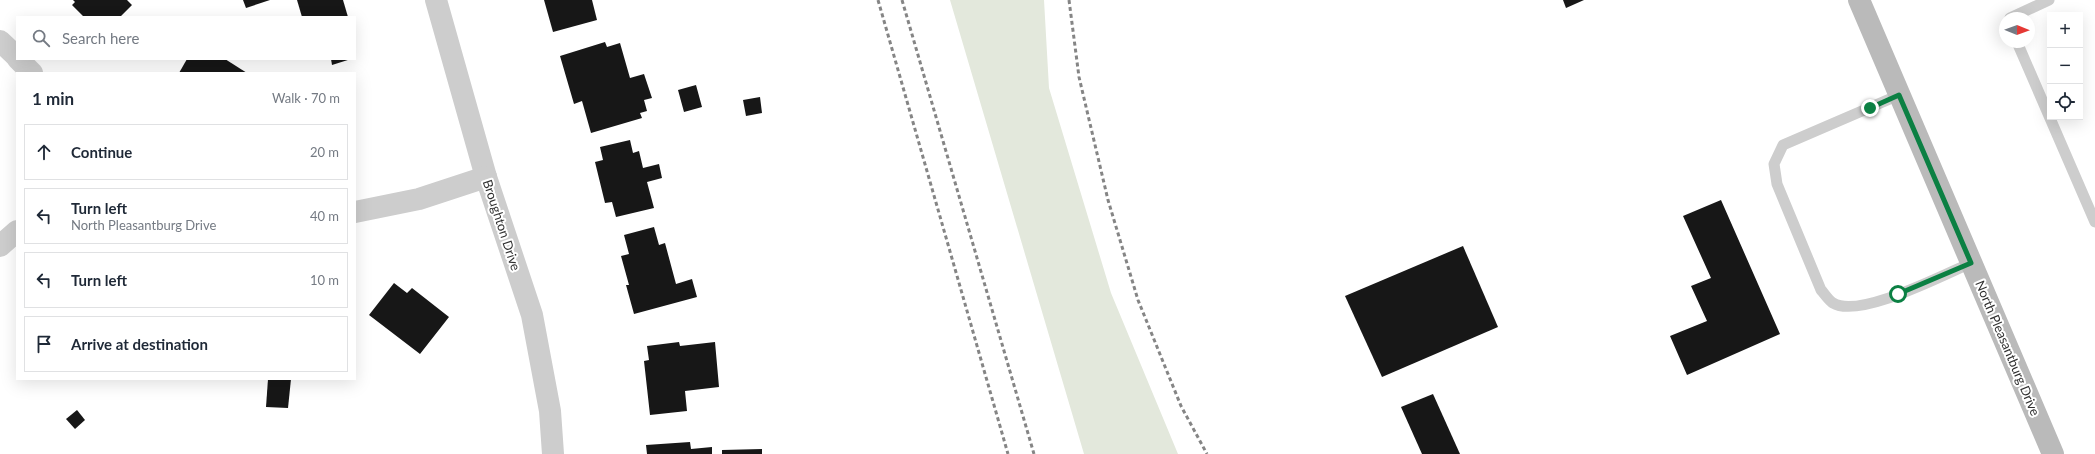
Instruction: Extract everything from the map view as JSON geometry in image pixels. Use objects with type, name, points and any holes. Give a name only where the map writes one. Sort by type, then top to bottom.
[{"type":"main road","name":"North Pleasantburg Drive","points":[[1859,0],[2053,454]]},
{"type":"street","name":"Broughton Drive","points":[[436,0],[486,177],[532,315],[550,411],[553,454]]},
{"type":"street","points":[[0,41],[16,56]]},
{"type":"street","points":[[20,60],[31,72]]},
{"type":"street","points":[[356,212],[419,199],[486,177]]},
{"type":"street","points":[[0,246],[16,232]]},
{"type":"lane","points":[[2023,12],[2049,0]]},
{"type":"lane","points":[[2020,48],[2095,222]]},
{"type":"lane","points":[[1899,95],[1783,145],[1774,164],[1777,184],[1821,290],[1833,303],[1850,308],[1875,303],[1971,263]]},
{"type":"shaded area","points":[[950,0],[1044,0],[1049,88],[1111,293],[1178,454],[1084,454]]},
{"type":"building","points":[[73,0],[127,0],[132,5],[121,16],[83,16],[72,5],[75,2]]},
{"type":"building","points":[[243,0],[270,0],[246,8]]},
{"type":"building","points":[[297,0],[343,0],[348,16],[302,16]]},
{"type":"building","points":[[544,0],[592,0],[597,20],[553,32]]},
{"type":"building","points":[[1563,0],[1584,0],[1566,8]]},
{"type":"building","points":[[605,42],[607,47],[620,43],[630,78],[644,74],[652,98],[644,100],[647,111],[640,113],[642,118],[591,133],[582,101],[574,104],[560,56]]},
{"type":"building","points":[[186,60],[227,60],[245,72],[180,72]]},
{"type":"building","points":[[331,60],[348,60],[332,65]]},
{"type":"building","points":[[696,85],[702,107],[684,112],[678,90]]},
{"type":"building","points":[[760,97],[762,113],[746,116],[743,100]]},
{"type":"building","points":[[630,140],[633,153],[639,151],[643,168],[659,164],[662,178],[647,182],[654,208],[616,217],[612,202],[605,203],[595,162],[603,160],[600,147]]},
{"type":"building","points":[[1721,200],[1780,334],[1687,375],[1670,336],[1707,321],[1691,286],[1711,278],[1683,216]]},
{"type":"building","points":[[654,227],[659,245],[665,243],[676,284],[692,279],[697,297],[634,314],[626,285],[629,285],[621,256],[629,254],[624,235]]},
{"type":"building","points":[[1463,246],[1498,327],[1382,377],[1345,296]]},
{"type":"building","points":[[394,283],[407,293],[412,288],[449,317],[420,354],[369,315]]},
{"type":"building","points":[[679,342],[680,346],[715,342],[719,387],[685,391],[687,411],[650,415],[644,361],[649,360],[647,346]]},
{"type":"building","points":[[268,380],[291,380],[288,408],[266,407]]},
{"type":"building","points":[[1433,394],[1460,454],[1422,454],[1401,407]]},
{"type":"building","points":[[77,410],[85,420],[75,429],[66,419]]},
{"type":"building","points":[[690,442],[691,449],[712,447],[712,454],[647,454],[646,445]]},
{"type":"building","points":[[762,449],[762,454],[722,454],[722,450]]},
{"type":"railway","points":[[878,0],[1008,454]]},
{"type":"railway","points":[[902,0],[1034,454]]},
{"type":"railway","points":[[1069,0],[1079,77],[1108,200],[1138,300],[1181,406],[1207,454]]},
{"type":"route","points":[[1870,108],[1899,95],[1971,263],[1898,294]]}]
